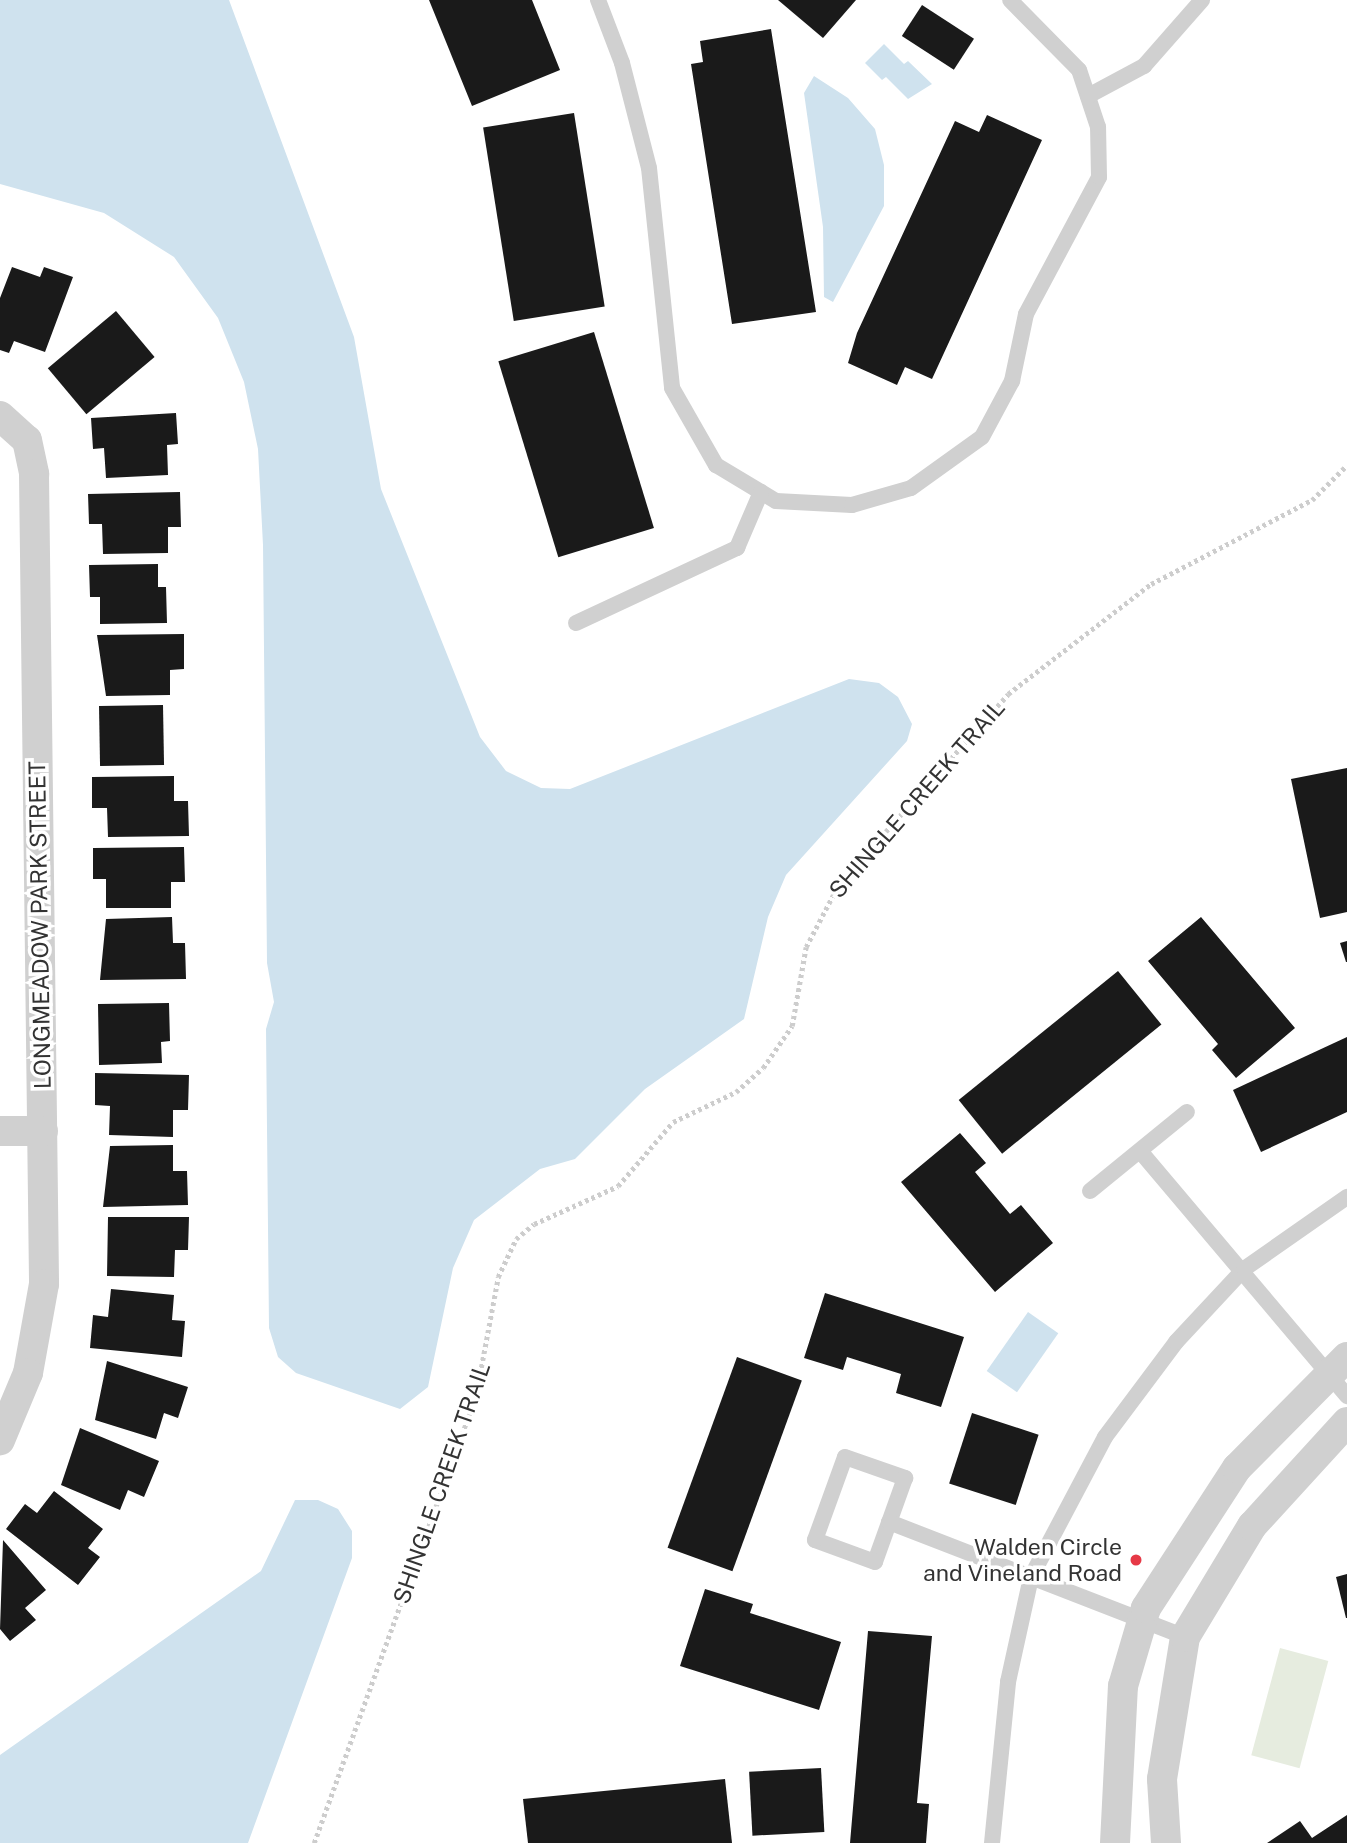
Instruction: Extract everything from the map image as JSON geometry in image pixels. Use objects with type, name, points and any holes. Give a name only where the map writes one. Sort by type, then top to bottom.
[{"type":"street","name":"LONGMEADOW PARK STREET","points":[[0,416],[27,440],[34,474],[44,1284],[28,1373],[0,1440]]},
{"type":"street","points":[[0,1131],[43,1131]]},
{"type":"street","points":[[1115,1843],[1123,1686],[1143,1622],[1237,1468],[1337,1364]]},
{"type":"street","points":[[1167,1843],[1162,1779],[1185,1637],[1252,1527],[1347,1422]]},
{"type":"lane","points":[[598,0],[622,63],[649,167],[672,388],[716,465],[776,500],[852,505],[911,488],[982,437],[1012,381],[1026,314],[1099,177],[1098,127],[1079,71],[1010,0]]},
{"type":"lane","points":[[1088,96],[1144,66],[1202,0]]},
{"type":"lane","points":[[576,623],[737,548],[761,492]]},
{"type":"lane","points":[[1090,1191],[1187,1112]]},
{"type":"lane","points":[[1140,1151],[1244,1269],[1337,1364],[1347,1396]]},
{"type":"lane","points":[[992,1843],[1008,1682],[1031,1577],[1105,1437],[1176,1342],[1244,1269],[1347,1197]]},
{"type":"lane","points":[[845,1457],[905,1478],[889,1522],[874,1562],[815,1540],[845,1457]]},
{"type":"lane","points":[[889,1522],[1185,1637]]},
{"type":"path","name":"SHINGLE CREEK TRAIL","points":[[314,1843],[476,1395],[498,1277],[516,1239],[534,1224],[618,1186],[673,1122],[736,1092],[763,1068],[792,1026],[806,947],[839,884],[1008,694],[1152,584],[1303,505],[1347,465]]},
{"type":"shaded area","points":[[1280,1648],[1328,1661],[1300,1768],[1251,1755]]},
{"type":"water","points":[[0,0],[229,0],[354,337],[381,489],[480,737],[506,771],[541,788],[570,789],[849,679],[879,683],[898,697],[912,724],[907,741],[786,875],[768,917],[744,1019],[645,1089],[575,1159],[540,1169],[474,1220],[453,1268],[428,1387],[400,1409],[296,1373],[278,1357],[269,1328],[266,1029],[274,1002],[267,963],[263,545],[258,449],[244,382],[218,318],[174,257],[104,213],[0,184]]},
{"type":"water","points":[[884,44],[904,64],[908,61],[932,84],[908,99],[886,77],[882,80],[865,63]]},
{"type":"water","points":[[814,76],[848,98],[875,129],[884,165],[884,206],[833,302],[824,297],[823,227],[804,93]]},
{"type":"water","points":[[1028,1312],[1058,1333],[1017,1392],[987,1371]]},
{"type":"water","points":[[295,1500],[318,1500],[338,1509],[352,1531],[352,1558],[248,1843],[0,1843],[0,1755],[261,1571]]},
{"type":"building","points":[[429,0],[532,0],[560,70],[472,106]]},
{"type":"building","points":[[778,0],[856,0],[823,38]]},
{"type":"building","points":[[922,5],[974,39],[954,70],[902,36]]},
{"type":"building","points":[[771,29],[816,312],[732,324],[691,64],[703,62],[700,41]]},
{"type":"building","points":[[574,113],[605,307],[514,321],[483,127]]},
{"type":"building","points":[[987,115],[1042,140],[932,379],[905,367],[897,385],[848,363],[857,333],[955,121],[979,132]]},
{"type":"building","points":[[12,267],[40,277],[44,267],[73,277],[45,352],[14,341],[9,353],[0,350],[0,298]]},
{"type":"building","points":[[116,311],[155,357],[86,414],[48,368]]},
{"type":"building","points":[[594,332],[654,528],[558,557],[498,361]]},
{"type":"building","points":[[176,413],[178,444],[167,445],[168,475],[106,478],[104,448],[93,449],[91,418]]},
{"type":"building","points":[[180,492],[181,527],[168,527],[168,553],[103,554],[102,524],[89,524],[88,494]]},
{"type":"building","points":[[158,564],[158,587],[166,587],[167,623],[100,624],[100,597],[90,597],[89,565]]},
{"type":"building","points":[[184,634],[184,669],[170,670],[170,695],[106,696],[97,635]]},
{"type":"building","points":[[163,705],[164,765],[100,766],[99,706]]},
{"type":"building","points":[[1347,768],[1347,912],[1320,918],[1291,779]]},
{"type":"building","points":[[174,776],[174,801],[188,801],[189,836],[108,837],[107,808],[92,808],[92,777]]},
{"type":"building","points":[[184,847],[185,882],[171,882],[171,908],[106,908],[106,879],[93,879],[93,848]]},
{"type":"building","points":[[172,917],[173,943],[185,943],[186,979],[100,980],[106,919]]},
{"type":"building","points":[[1201,917],[1295,1028],[1236,1078],[1212,1050],[1218,1044],[1148,961]]},
{"type":"building","points":[[1347,941],[1347,962],[1346,962],[1340,943]]},
{"type":"building","points":[[1118,971],[1161,1025],[1002,1154],[959,1100]]},
{"type":"building","points":[[169,1003],[170,1041],[161,1042],[162,1063],[99,1065],[98,1004]]},
{"type":"building","points":[[1347,1037],[1347,1112],[1261,1152],[1233,1090]]},
{"type":"building","points":[[95,1073],[189,1075],[188,1110],[173,1110],[173,1137],[109,1135],[110,1106],[95,1105]]},
{"type":"building","points":[[960,1133],[986,1163],[975,1172],[1010,1214],[1021,1205],[1053,1243],[995,1292],[901,1182]]},
{"type":"building","points":[[173,1145],[173,1171],[187,1171],[188,1205],[103,1207],[110,1146]]},
{"type":"building","points":[[108,1217],[189,1217],[188,1250],[175,1250],[174,1277],[107,1276]]},
{"type":"building","points":[[111,1289],[174,1295],[172,1320],[185,1321],[182,1357],[90,1348],[93,1315],[108,1317]]},
{"type":"building","points":[[825,1293],[964,1337],[941,1407],[896,1393],[901,1374],[847,1357],[843,1370],[804,1358]]},
{"type":"building","points":[[737,1357],[802,1381],[732,1571],[668,1548]]},
{"type":"building","points":[[107,1361],[188,1387],[178,1418],[164,1413],[156,1439],[95,1420]]},
{"type":"building","points":[[972,1413],[1039,1435],[1016,1505],[949,1483]]},
{"type":"building","points":[[80,1428],[159,1461],[144,1497],[128,1490],[120,1510],[61,1485]]},
{"type":"building","points":[[54,1491],[103,1529],[88,1548],[100,1557],[78,1585],[6,1529],[25,1504],[37,1513]]},
{"type":"building","points":[[3,1540],[46,1590],[25,1608],[36,1620],[10,1641],[0,1629]]},
{"type":"building","points":[[1347,1574],[1347,1618],[1346,1618],[1336,1577]]},
{"type":"building","points":[[705,1589],[753,1604],[750,1613],[841,1642],[819,1710],[680,1666]]},
{"type":"building","points":[[868,1631],[932,1636],[917,1803],[929,1804],[926,1843],[850,1843]]},
{"type":"building","points":[[821,1768],[824,1832],[752,1836],[749,1772]]},
{"type":"building","points":[[725,1779],[732,1843],[528,1843],[523,1799]]},
{"type":"building","points":[[1347,1815],[1347,1843],[1267,1843],[1300,1821],[1312,1838]]},
{"type":"place","name":"Walden Circle and Vineland Road","points":[[1136,1560]]}]
